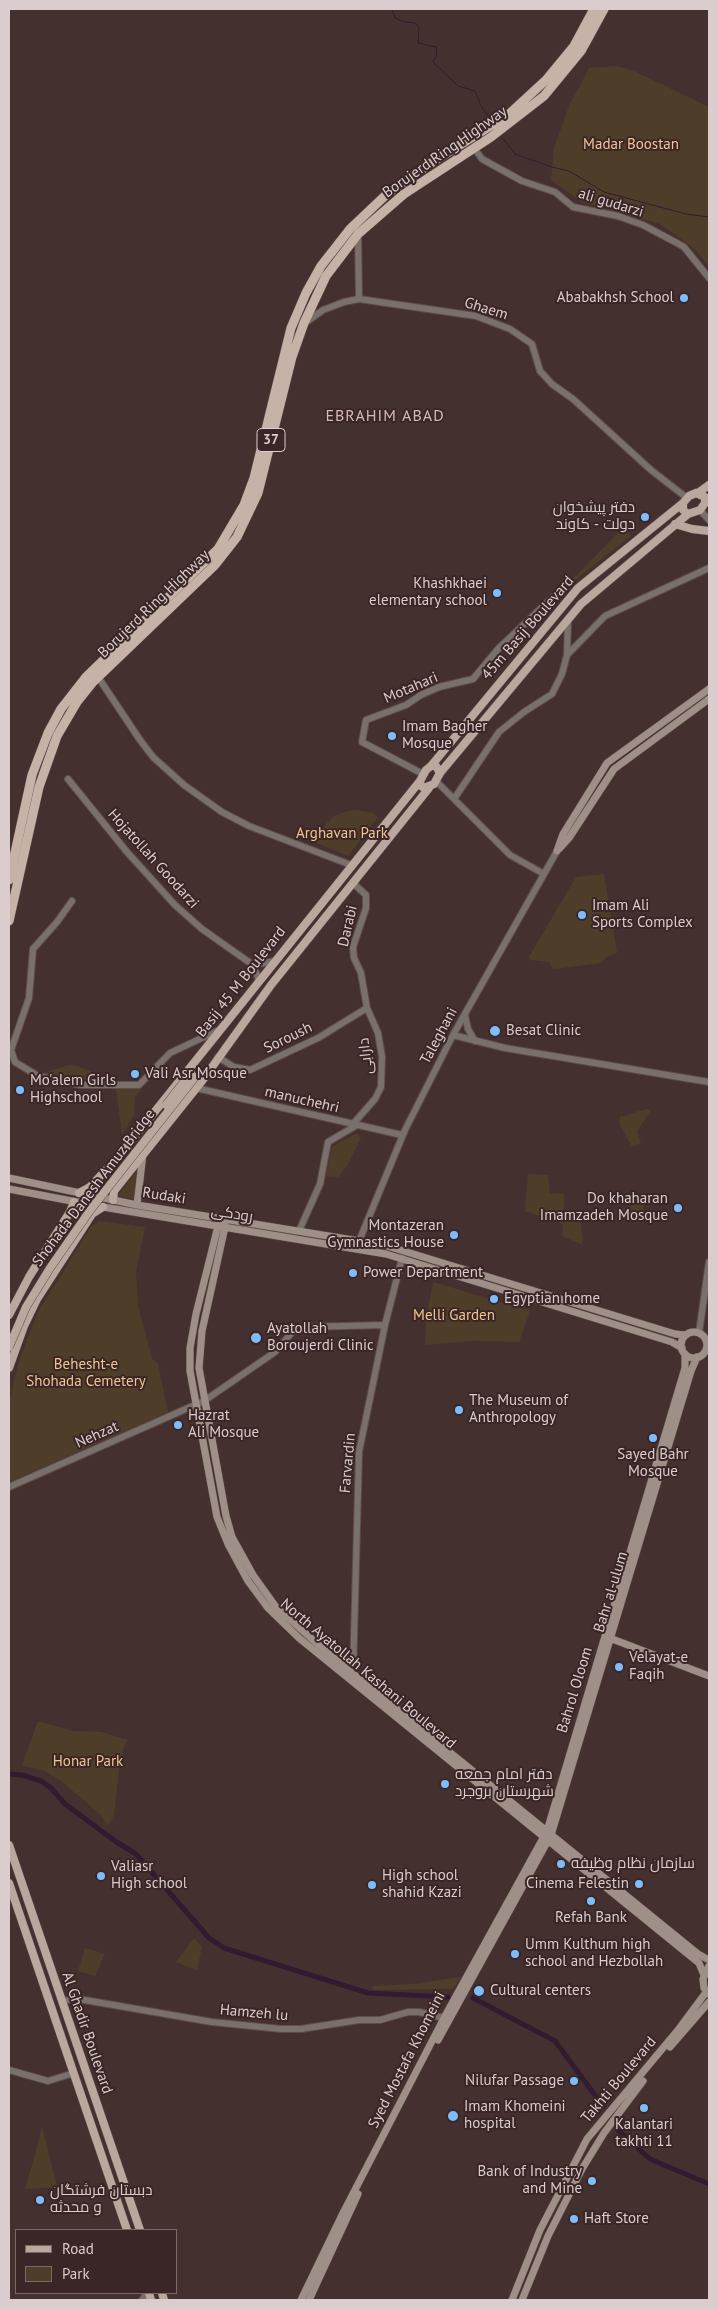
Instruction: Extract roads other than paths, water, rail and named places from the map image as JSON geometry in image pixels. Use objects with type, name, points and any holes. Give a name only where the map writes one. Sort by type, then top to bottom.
[{"type":"highway","name":"Borujerd Ring Highway","points":[[9,880],[32,775],[48,734],[61,709],[86,677],[218,549],[244,505],[254,478],[291,328],[306,293],[322,266],[350,229],[388,193],[508,114],[546,80],[574,46],[594,9]]},
{"type":"highway","name":"Borujerd Ring Highway","points":[[9,921],[47,761],[69,714],[98,677],[215,565],[237,537],[248,517],[261,483],[288,373],[304,323],[318,288],[358,234],[404,194],[526,111],[556,83],[581,51],[604,9]]},
{"type":"main road","points":[[698,493],[705,496],[707,501],[700,510],[688,514],[683,510],[685,500],[709,485]]},
{"type":"main road","name":"45m Basij Boulevard","points":[[421,778],[578,588],[685,500]]},
{"type":"main road","name":"45m Basij Boulevard","points":[[436,781],[440,773],[595,590],[688,514]]},
{"type":"main road","points":[[675,524],[709,531]]},
{"type":"main road","points":[[557,851],[563,834],[607,763],[709,689]]},
{"type":"main road","points":[[557,851],[569,838],[614,769],[709,699]]},
{"type":"main road","points":[[431,766],[436,766],[440,773]]},
{"type":"main road","points":[[421,778],[421,786],[429,788]]},
{"type":"main road","name":"Basij 45 M Boulevard","points":[[79,1193],[90,1187],[120,1155],[421,778]]},
{"type":"main road","name":"Basij 45 M Boulevard","points":[[112,1200],[114,1190],[196,1088],[353,883],[436,781]]},
{"type":"main road","points":[[196,1060],[193,1075],[208,1070]]},
{"type":"main road","name":"Shohada Danesh Amuz Bridge","points":[[9,1336],[22,1304],[84,1211],[193,1075]]},
{"type":"main road","name":"Shohada Danesh Amuz Bridge","points":[[9,1347],[26,1307],[50,1268],[91,1209],[193,1075]]},
{"type":"main road","points":[[137,1206],[143,1154]]},
{"type":"main road","points":[[9,1178],[79,1193]]},
{"type":"main road","points":[[23,1192],[21,1186],[26,1182]]},
{"type":"main road","points":[[9,1189],[74,1202],[70,1212],[28,1277],[9,1315]]},
{"type":"main road","name":"Rudaki","points":[[79,1193],[112,1200],[124,1207],[137,1206],[206,1220],[223,1219],[236,1225],[300,1231],[358,1245]]},
{"type":"main road","points":[[92,1205],[97,1197]]},
{"type":"main road","name":"رودکی","points":[[74,1202],[103,1207],[124,1207],[206,1220],[222,1226],[236,1225],[358,1245]]},
{"type":"main road","points":[[9,1368],[12,1356],[37,1299],[92,1214],[103,1207]]},
{"type":"main road","name":"North Ayatollah Kashani Boulevard","points":[[223,1219],[200,1342],[199,1368],[226,1516],[240,1553],[276,1607],[352,1678]]},
{"type":"main road","name":"North Ayatollah Kashani Boulevard","points":[[222,1226],[190,1348],[190,1371],[217,1517],[240,1567],[274,1615],[548,1836]]},
{"type":"main road","points":[[358,1245],[672,1342],[690,1357],[703,1356],[708,1344],[704,1335],[699,1332],[690,1332],[685,1335],[682,1340],[683,1351]]},
{"type":"main road","points":[[358,1245],[400,1249],[587,1307],[685,1335]]},
{"type":"main road","points":[[474,1281],[476,1272]]},
{"type":"main road","points":[[557,1306],[559,1298]]},
{"type":"main road","points":[[585,1315],[587,1307]]},
{"type":"main road","points":[[9,1347],[12,1356]]},
{"type":"main road","name":"Bahrol Oloom","points":[[608,1637],[684,1368],[683,1351]]},
{"type":"main road","name":"Bahr al-ulum","points":[[548,1836],[689,1380],[703,1356]]},
{"type":"main road","points":[[608,1637],[709,1676]]},
{"type":"main road","points":[[548,1836],[698,1954],[709,1960]]},
{"type":"main road","points":[[548,1836],[698,1963],[704,1974]]},
{"type":"main road","name":"Syed Mostafa Khomeini","points":[[309,2300],[369,2172],[468,1980],[548,1836]]},
{"type":"main road","name":"Al Ghadir Boulevard","points":[[9,1845],[140,2229]]},
{"type":"main road","name":"Al Ghadir Boulevard","points":[[9,1883],[127,2229]]},
{"type":"main road","points":[[708,1993],[703,1983],[704,1974],[709,1966]]},
{"type":"main road","name":"Syed Mostafa Khomeini","points":[[302,2300],[343,2213],[444,2018],[468,1980]]},
{"type":"main road","name":"Takhti Boulevard","points":[[512,2300],[540,2230],[587,2139],[708,1993]]},
{"type":"main road","name":"Takhti Boulevard","points":[[522,2300],[564,2204],[604,2133],[644,2080],[709,2002]]},
{"type":"main road","points":[[53,2013],[63,2006]]},
{"type":"main road","points":[[58,2025],[68,2021]]},
{"type":"street","name":"ali gudarzi","points":[[474,148],[482,159],[522,181],[555,192],[573,207],[618,216],[643,225],[677,243],[684,247],[709,278]]},
{"type":"street","points":[[358,234],[359,299]]},
{"type":"street","name":"Ghaem","points":[[304,323],[323,310],[344,302],[359,299],[476,316],[510,329],[532,344],[540,371],[552,384],[573,399],[685,500]]},
{"type":"street","points":[[700,510],[709,520]]},
{"type":"street","points":[[567,655],[605,616],[709,568]]},
{"type":"street","name":"Motahari","points":[[421,778],[362,742],[366,720],[406,705],[439,687],[473,679],[498,649],[553,597]]},
{"type":"street","points":[[454,798],[499,732],[524,712],[552,694],[562,674],[567,655],[568,620]]},
{"type":"street","points":[[98,677],[137,737],[153,757],[200,797],[222,812],[249,826],[351,865]]},
{"type":"street","name":"Hojatollah Goodarzi","points":[[68,779],[127,852],[175,905],[202,929],[253,965]]},
{"type":"street","points":[[436,781],[510,855],[544,874]]},
{"type":"street","name":"Taleghani","points":[[358,1245],[402,1135],[453,1035],[557,851]]},
{"type":"street","name":"Darabi","points":[[353,883],[366,895],[366,908],[353,948],[354,958],[361,973],[367,1008]]},
{"type":"street","points":[[72,901],[57,922],[32,949],[29,998],[12,1054],[19,1064],[38,1076],[86,1086],[139,1085],[170,1052],[222,1028]]},
{"type":"street","points":[[259,980],[253,965],[275,961]]},
{"type":"street","name":"Soroush","points":[[218,1057],[234,1067],[250,1070],[318,1038],[367,1008]]},
{"type":"street","name":"دارابی","points":[[300,1231],[320,1184],[328,1142],[355,1124],[375,1099],[382,1080],[382,1057],[378,1033],[367,1008]]},
{"type":"street","points":[[464,1015],[468,1029],[476,1041]]},
{"type":"street","points":[[453,1035],[505,1048],[709,1082]]},
{"type":"street","name":"manuchehri","points":[[196,1088],[402,1135]]},
{"type":"street","name":"Farvardin","points":[[352,1678],[359,1452],[385,1325],[402,1258]]},
{"type":"street","points":[[699,1332],[709,1262]]},
{"type":"street","name":"Nehzat","points":[[9,1488],[204,1402],[275,1352],[294,1330],[302,1327],[385,1325]]},
{"type":"street","name":"Hamzeh lu","points":[[63,2006],[73,1998],[212,2022],[282,2029],[302,2029],[360,2020],[380,2020],[408,2012],[419,2012],[444,2018]]},
{"type":"street","points":[[9,2070],[48,2080],[74,2073]]},
{"type":"waterway","points":[[392,9],[395,18],[404,22],[415,23],[419,27],[418,43],[436,47],[437,54],[433,62],[458,86],[475,91],[481,106],[491,120]]},
{"type":"waterway","points":[[501,136],[515,154],[569,171],[604,192],[686,214],[709,217]]},
{"type":"waterway","points":[[569,831],[612,765],[709,694]]},
{"type":"waterway","points":[[9,1774],[22,1775],[41,1781],[51,1788],[65,1804],[136,1854],[209,1938],[224,1948],[368,1993],[448,1997]]},
{"type":"waterway","points":[[473,1998],[555,2041],[603,2106]]},
{"type":"waterway","points":[[618,2130],[650,2159],[709,2184]]},
{"type":"place","name":"Ababakhsh School","points":[[684,298]]},
{"type":"place","name":"دفتر پیشخوان دولت - کاوند","points":[[645,517]]},
{"type":"place","name":"Khashkhaei elementary school","points":[[497,593]]},
{"type":"place","name":"Imam Bagher Mosque","points":[[392,736]]},
{"type":"place","name":"Imam Ali Sports Complex","points":[[582,915]]},
{"type":"place","name":"Besat Clinic","points":[[495,1031]]},
{"type":"place","name":"Vali Asr Mosque","points":[[135,1074]]},
{"type":"place","name":"Mo'alem Girls Highschool","points":[[20,1090]]},
{"type":"place","name":"Do khaharan Imamzadeh Mosque","points":[[678,1208]]},
{"type":"place","name":"Montazeran Gymnastics House","points":[[454,1235]]},
{"type":"place","name":"Power Department","points":[[353,1273]]},
{"type":"place","name":"Egyptian home","points":[[494,1299]]},
{"type":"place","name":"Ayatollah Boroujerdi Clinic","points":[[256,1338]]},
{"type":"place","name":"The Museum of Anthropology","points":[[459,1410]]},
{"type":"place","name":"Hazrat Ali Mosque","points":[[178,1425]]},
{"type":"place","name":"Sayed Bahr Mosque","points":[[653,1438]]},
{"type":"place","name":"Velayat-e Faqih","points":[[619,1667]]},
{"type":"place","name":"دفتر امام جمعه شهرستان بروجرد","points":[[445,1784]]},
{"type":"place","name":"سازمان نظام وظیفه","points":[[561,1864]]},
{"type":"place","name":"Valiasr High school","points":[[101,1876]]},
{"type":"place","name":"Cinema Felestin","points":[[639,1884]]},
{"type":"place","name":"High school shahid Kzazi","points":[[372,1885]]},
{"type":"place","name":"Refah Bank","points":[[591,1901]]},
{"type":"place","name":"Umm Kulthum high school and Hezbollah","points":[[515,1954]]},
{"type":"place","name":"Cultural centers","points":[[479,1991]]},
{"type":"place","name":"Nilufar Passage","points":[[574,2081]]},
{"type":"place","name":"Kalantari takhti 11","points":[[644,2108]]},
{"type":"place","name":"Imam Khomeini hospital","points":[[453,2116]]},
{"type":"place","name":"Bank of Industry and Mine","points":[[592,2181]]},
{"type":"place","name":"دبستان فرشتگان و محدثه","points":[[40,2200]]},
{"type":"place","name":"Haft Store","points":[[574,2219]]},
{"type":"district","name":"EBRAHIM ABAD","points":[[385,416]]},
{"type":"park label","name":"Madar Boostan","points":[[631,145]]},
{"type":"park label","name":"Arghavan Park","points":[[342,834]]},
{"type":"park label","name":"Melli Garden","points":[[454,1316]]},
{"type":"park label","name":"Behesht-e Shohada Cemetery","points":[[86,1374]]},
{"type":"park label","name":"Honar Park","points":[[88,1762]]}]
